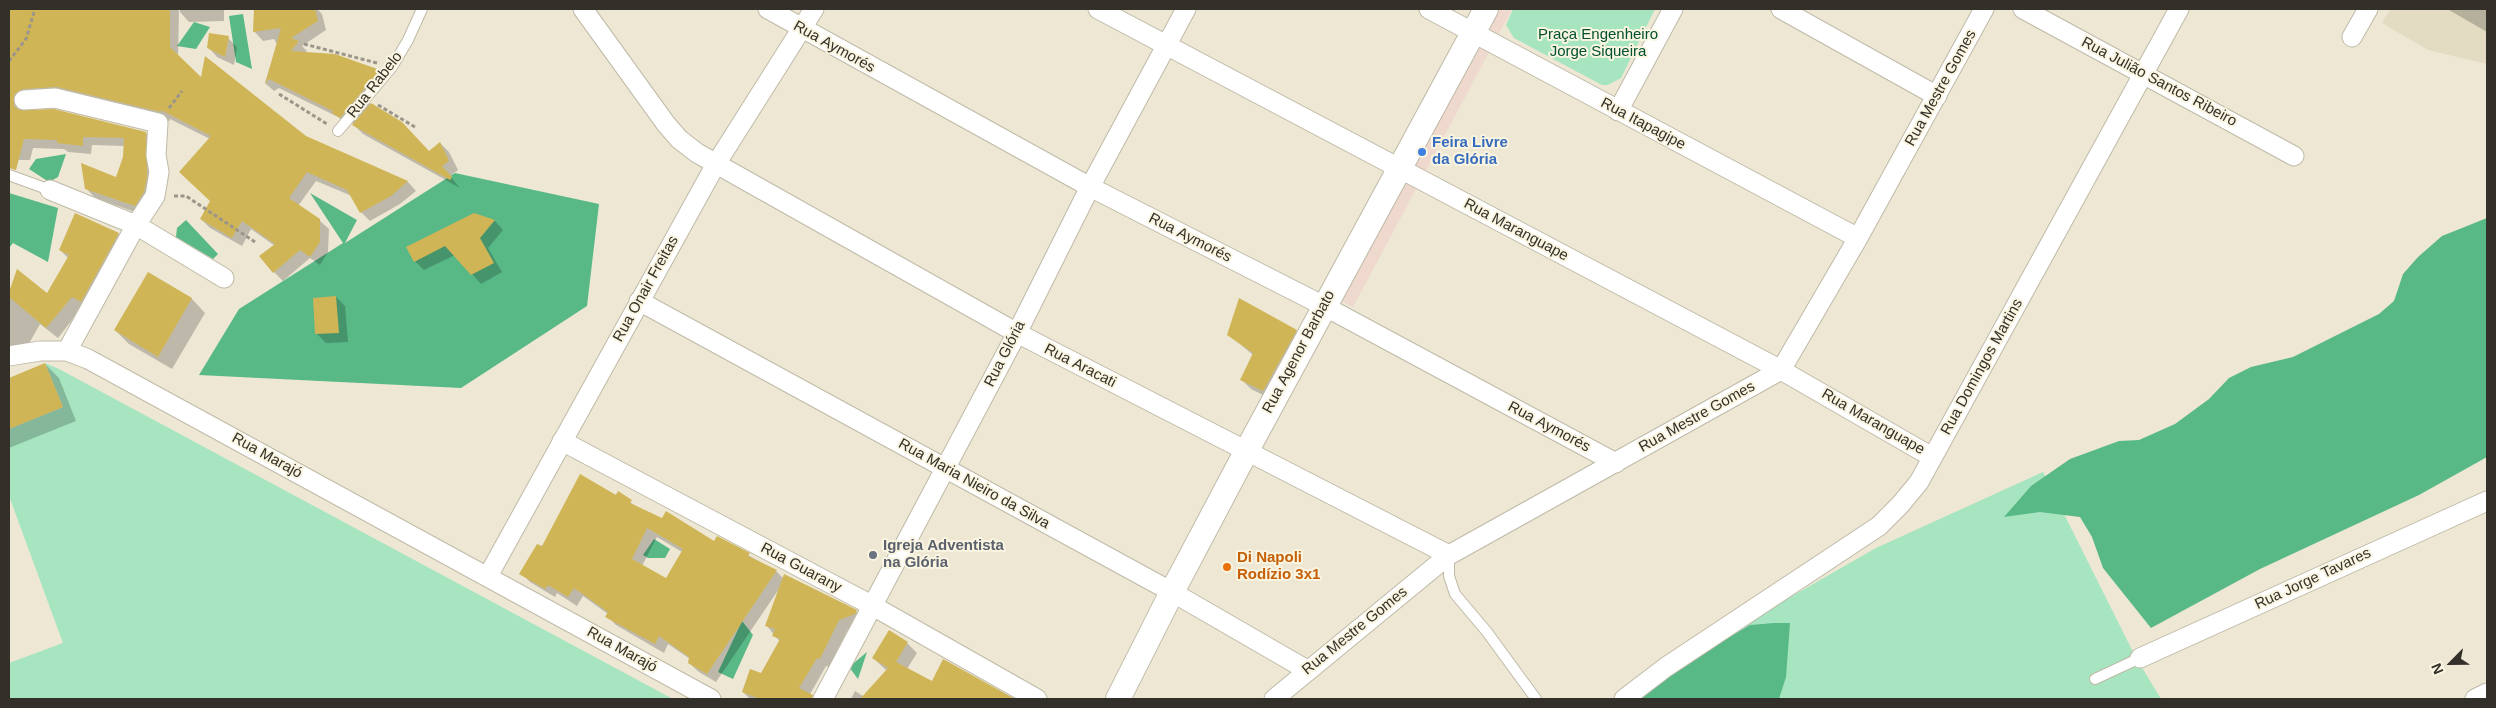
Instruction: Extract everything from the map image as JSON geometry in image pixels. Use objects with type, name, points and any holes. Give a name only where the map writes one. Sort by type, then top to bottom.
[{"type":"street","name":"Rua Aracati","points":[[583,9],[679,139],[716,164],[1017,333],[1450,555]]},
{"type":"street","name":"Rua Aymorés","points":[[768,9],[1090,187],[1324,306],[1616,463]]},
{"type":"street","name":"Rua Onair Freitas","points":[[488,576],[716,164],[800,28],[814,9]]},
{"type":"street","name":"Rua Maranguape","points":[[1098,9],[1781,370],[1932,457]]},
{"type":"street","name":"Rua Glória","points":[[823,699],[1017,333],[1090,187],[1186,9]]},
{"type":"street","name":"Rua Itapagipe","points":[[1429,9],[1858,238]]},
{"type":"street","name":"Rua Agenor Barbato","points":[[1118,699],[1246,452],[1486,9]]},
{"type":"street","points":[[1618,111],[1673,9]]},
{"type":"street","points":[[1781,9],[1938,96]]},
{"type":"street","name":"Rua Mestre Gomes","points":[[1274,699],[1307,670],[1450,555],[1781,370],[1938,96],[1984,9]]},
{"type":"street","name":"Rua Julião Santos Ribeiro","points":[[2023,9],[2294,156]]},
{"type":"street","name":"Rua Domingos Martins","points":[[1624,699],[1666,667],[1879,526],[1919,482],[2179,9]]},
{"type":"street","points":[[2352,37],[2368,9]]},
{"type":"street","points":[[9,356],[67,350],[136,225],[156,196],[159,172],[156,155],[158,122],[55,98],[24,100]]},
{"type":"street","points":[[50,190],[136,225],[224,278]]},
{"type":"street","name":"Rua Maria Nieiro da Silva","points":[[639,301],[1172,592],[1307,670]]},
{"type":"street","name":"Rua Marajó","points":[[67,350],[88,358],[711,699]]},
{"type":"street","name":"Rua Guarany","points":[[562,441],[873,606],[1037,699]]},
{"type":"street","name":"Rua Jorge Tavares","points":[[2140,658],[2487,501]]},
{"type":"street","points":[[2475,699],[2487,693]]},
{"type":"lane","name":"Rua Rabelo","points":[[338,131],[392,67],[408,40],[422,9]]},
{"type":"lane","points":[[9,175],[50,190]]},
{"type":"lane","points":[[1450,555],[1449,576],[1455,594],[1487,632],[1536,699]]},
{"type":"lane","points":[[2095,679],[2140,658]]},
{"type":"path","points":[[9,62],[26,39],[35,9]]},
{"type":"path","points":[[304,44],[392,67]]},
{"type":"path","points":[[278,94],[338,131]]},
{"type":"path","points":[[367,98],[415,127]]},
{"type":"path","points":[[156,196],[186,196],[255,242]]},
{"type":"shaded area","name":"Feira Livre da Glória","points":[[1485,9],[1512,9],[1353,307],[1332,296]]},
{"type":"shaded area","points":[[2390,9],[2487,9],[2487,64],[2428,50],[2382,23]]},
{"type":"green space","name":"Praça Engenheiro Jorge Siqueira","points":[[1513,9],[1655,9],[1621,78],[1608,85],[1602,85],[1514,38],[1506,25]]},
{"type":"green space","points":[[243,14],[252,69],[236,62],[229,16]]},
{"type":"green space","points":[[194,22],[210,27],[196,49],[177,46]]},
{"type":"green space","points":[[66,154],[58,177],[49,182],[29,169],[36,159]]},
{"type":"green space","points":[[455,173],[599,204],[587,306],[461,388],[199,375],[239,309],[343,243],[310,193],[357,220],[345,243]]},
{"type":"green space","points":[[9,193],[58,208],[48,262],[13,243],[9,248]]},
{"type":"green space","points":[[2487,218],[2487,457],[2419,495],[2260,569],[2151,628],[2103,568],[2092,537],[2080,517],[2040,512],[2004,517],[2031,486],[2070,459],[2119,441],[2139,440],[2175,424],[2209,399],[2229,378],[2251,367],[2293,357],[2379,314],[2394,301],[2403,274],[2418,257],[2442,236]]},
{"type":"green space","points":[[186,220],[218,254],[213,259],[176,237],[177,228]]},
{"type":"green space","points":[[45,363],[673,699],[9,699],[9,663],[63,643],[9,496],[9,429],[63,407]]},
{"type":"green space","points":[[2043,472],[2135,656],[2161,699],[1637,699],[1691,654],[1876,548]]},
{"type":"green space","points":[[654,539],[670,549],[665,558],[648,558],[643,555]]},
{"type":"green space","points":[[742,621],[753,635],[733,679],[718,672]]},
{"type":"green space","points":[[1790,623],[1786,677],[1779,699],[1625,699],[1750,625]]},
{"type":"green space","points":[[867,652],[858,679],[849,667]]},
{"type":"building","points":[[9,9],[170,9],[170,47],[201,77],[205,56],[306,136],[408,181],[391,196],[360,213],[347,190],[307,172],[289,198],[320,219],[320,242],[310,257],[300,250],[273,273],[259,256],[275,244],[242,221],[232,238],[200,219],[210,201],[179,172],[211,136],[161,110],[161,112],[57,87],[23,89],[14,95],[14,106],[19,110],[54,109],[146,132],[147,177],[144,192],[135,206],[85,189],[81,163],[116,177],[123,157],[124,138],[83,137],[83,146],[57,143],[57,140],[24,139],[16,170],[9,168]]},
{"type":"building","points":[[254,9],[315,9],[318,21],[291,38],[299,41],[291,51],[335,54],[380,70],[340,118],[332,113],[333,111],[269,79],[265,84],[281,28],[253,32]]},
{"type":"building","points":[[209,33],[229,36],[225,57],[207,48]]},
{"type":"building","points":[[371,103],[402,122],[429,151],[440,142],[449,161],[442,166],[452,177],[450,180],[352,125]]},
{"type":"building","points":[[75,213],[119,233],[81,302],[72,297],[46,328],[9,297],[9,292],[17,269],[47,293],[69,255],[59,250]]},
{"type":"building","points":[[474,213],[495,220],[480,238],[494,263],[471,275],[445,246],[414,262],[406,247]]},
{"type":"building","points":[[148,272],[192,298],[158,357],[114,330]]},
{"type":"building","points":[[336,296],[339,333],[315,334],[313,298]]},
{"type":"building","points":[[1239,298],[1297,330],[1263,391],[1240,380],[1253,353],[1227,335]]},
{"type":"building","points":[[45,363],[63,407],[9,429],[9,378]]},
{"type":"building","points":[[580,474],[616,495],[618,491],[632,500],[630,503],[662,518],[666,511],[714,541],[717,536],[750,553],[748,556],[777,570],[707,674],[688,663],[689,657],[659,636],[655,644],[605,617],[608,612],[574,588],[568,597],[548,585],[545,589],[519,574],[537,544],[542,546]],"holes":[[[647,528],[683,549],[666,578],[632,559]]]},
{"type":"building","points":[[784,574],[857,610],[855,614],[839,620],[820,659],[817,658],[799,688],[813,695],[812,699],[760,699],[742,692],[750,669],[761,673],[780,639],[772,636],[775,629],[765,626]]},
{"type":"building","points":[[889,630],[908,642],[896,662],[932,681],[943,659],[1015,699],[860,699],[888,668],[872,658]]},
{"type":"place","name":"Feira Livre da Glória","points":[[1422,152]]},
{"type":"place","name":"Igreja Adventista na Glória","points":[[873,555]]},
{"type":"place","name":"Di Napoli Rodízio 3x1","points":[[1227,567]]}]
